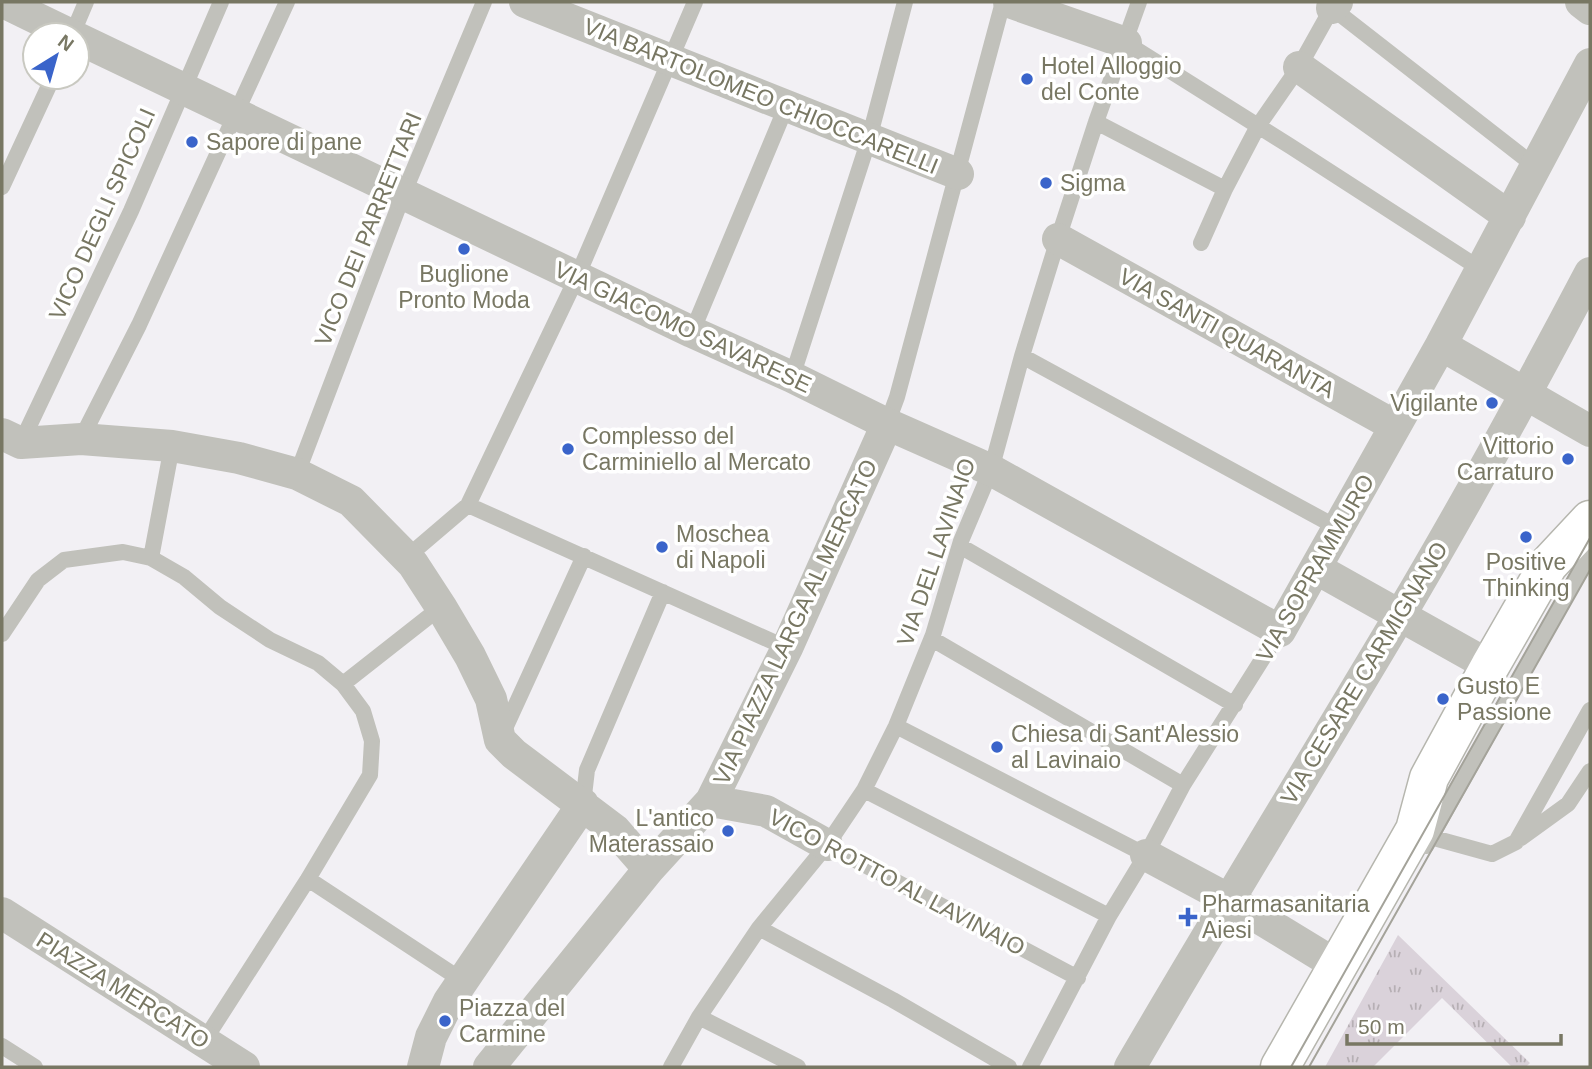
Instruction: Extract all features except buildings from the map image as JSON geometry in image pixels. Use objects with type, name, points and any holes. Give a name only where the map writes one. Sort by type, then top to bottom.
[{"type":"main road","points":[[1280,1067],[1338,966],[1420,843],[1429,778],[1490,666],[1548,565],[1590,521]]},
{"type":"street","points":[[3,2],[42,21]]},
{"type":"street","name":"VIA BARTOLOMEO CHIOCCARELLI","points":[[525,2],[958,174]]},
{"type":"street","points":[[1009,2],[1126,43]]},
{"type":"street","points":[[1581,2],[1590,9]]},
{"type":"street","name":"VIA GIACOMO SAVARESE","points":[[91,45],[692,332],[991,470],[1280,631]]},
{"type":"street","name":"VIA SOPRAMMURO","points":[[1280,631],[1441,345],[1590,64]]},
{"type":"street","points":[[1299,67],[1510,218]]},
{"type":"street","name":"VIA SANTI QUARANTA","points":[[1058,239],[1395,426]]},
{"type":"street","name":"VIA CESARE CARMIGNANO","points":[[1130,1067],[1400,615],[1526,394],[1590,273]]},
{"type":"street","points":[[1441,345],[1590,430]]},
{"type":"street","name":"VIA PIAZZA LARGA AL MERCATO","points":[[489,1067],[649,869],[711,801],[787,648],[887,424]]},
{"type":"street","points":[[11,438],[81,439],[172,446],[239,458],[297,474],[351,501],[407,557],[441,607],[491,699],[500,740],[514,754],[615,830],[649,869]]},
{"type":"street","points":[[1317,569],[1490,666]]},
{"type":"street","name":"VICO ROTTO AL LAVINAIO","points":[[711,801],[766,811],[827,845]]},
{"type":"street","points":[[423,1067],[431,1037],[463,981],[583,804]]},
{"type":"street","points":[[1146,855],[1228,899],[1338,966]]},
{"type":"street","name":"PIAZZA MERCATO","points":[[2,913],[244,1067]]},
{"type":"lane","points":[[77,21],[86,2]]},
{"type":"lane","name":"VICO DEGLI SPICOLI","points":[[11,438],[131,211],[221,2]]},
{"type":"lane","points":[[81,439],[139,326],[287,2]]},
{"type":"lane","name":"VICO DEI PARRETTARI","points":[[297,474],[403,195],[484,2]]},
{"type":"lane","points":[[407,557],[468,505],[576,277],[695,2]]},
{"type":"lane","points":[[792,377],[869,139],[905,2]]},
{"type":"lane","points":[[887,424],[897,397],[1003,2]]},
{"type":"lane","name":"VIA DEL LAVINAIO","points":[[671,1067],[699,1017],[759,928],[827,845],[864,790],[895,726],[932,639],[960,547],[991,470],[1058,239],[1139,2]]},
{"type":"lane","points":[[1201,243],[1258,126],[1299,67],[1335,5],[1536,167]]},
{"type":"lane","points":[[1126,43],[1482,270]]},
{"type":"lane","points":[[2,187],[47,91]]},
{"type":"lane","points":[[692,332],[786,107]]},
{"type":"lane","points":[[1096,122],[1225,189]]},
{"type":"lane","points":[[1022,356],[1338,528]]},
{"type":"lane","points":[[151,558],[172,446]]},
{"type":"lane","points":[[468,505],[787,648]]},
{"type":"lane","points":[[960,547],[1235,705]]},
{"type":"lane","points":[[2,634],[38,580],[64,560],[123,552],[151,558],[184,577],[220,607],[270,640],[318,663],[343,684],[363,711],[372,741],[370,775],[308,879],[204,1041]]},
{"type":"lane","points":[[1590,553],[1420,843],[1492,854],[1516,842],[1568,804],[1590,771]]},
{"type":"lane","points":[[500,740],[584,556]]},
{"type":"lane","points":[[583,804],[587,770],[663,592]]},
{"type":"lane","points":[[343,684],[441,607]]},
{"type":"lane","name":"VIA SOPRAMMURO","points":[[1030,1067],[1109,916],[1146,855],[1183,785],[1280,631]]},
{"type":"lane","points":[[932,639],[1183,785]]},
{"type":"lane","points":[[1516,842],[1590,709]]},
{"type":"lane","points":[[895,726],[1146,855]]},
{"type":"lane","points":[[864,790],[1109,916]]},
{"type":"lane","name":"VICO ROTTO AL LAVINAIO","points":[[827,845],[1078,978]]},
{"type":"lane","points":[[308,879],[463,981]]},
{"type":"lane","points":[[759,928],[893,1000],[1009,1067]]},
{"type":"lane","points":[[699,1017],[798,1067]]},
{"type":"lane","points":[[2,1046],[35,1067]]},
{"type":"green space","points":[[1398,935],[1530,1063],[1526,1067],[1512,1067],[1442,998],[1373,1067],[1325,1067]]},
{"type":"tram line","points":[[1291,1067],[1590,538]]},
{"type":"tram line","points":[[1309,1067],[1590,570]]},
{"type":"place","name":"Hotel Alloggio del Conte","points":[[1027,79]]},
{"type":"place","name":"Sapore di pane","points":[[192,142]]},
{"type":"place","name":"Sigma","points":[[1046,183]]},
{"type":"place","name":"Buglione Pronto Moda","points":[[464,249]]},
{"type":"place","name":"Vigilante","points":[[1492,403]]},
{"type":"place","name":"Complesso del Carminiello al Mercato","points":[[568,449]]},
{"type":"place","name":"Vittorio Carraturo","points":[[1568,459]]},
{"type":"place","name":"Positive Thinking","points":[[1526,537]]},
{"type":"place","name":"Moschea di Napoli","points":[[662,547]]},
{"type":"place","name":"Gusto E Passione","points":[[1443,699]]},
{"type":"place","name":"Chiesa di Sant'Alessio al Lavinaio","points":[[997,747]]},
{"type":"place","name":"L'antico Materassaio","points":[[728,831]]},
{"type":"place","name":"Pharmasanitaria Aiesi","points":[[1188,917]]},
{"type":"place","name":"Piazza del Carmine","points":[[445,1021]]}]
